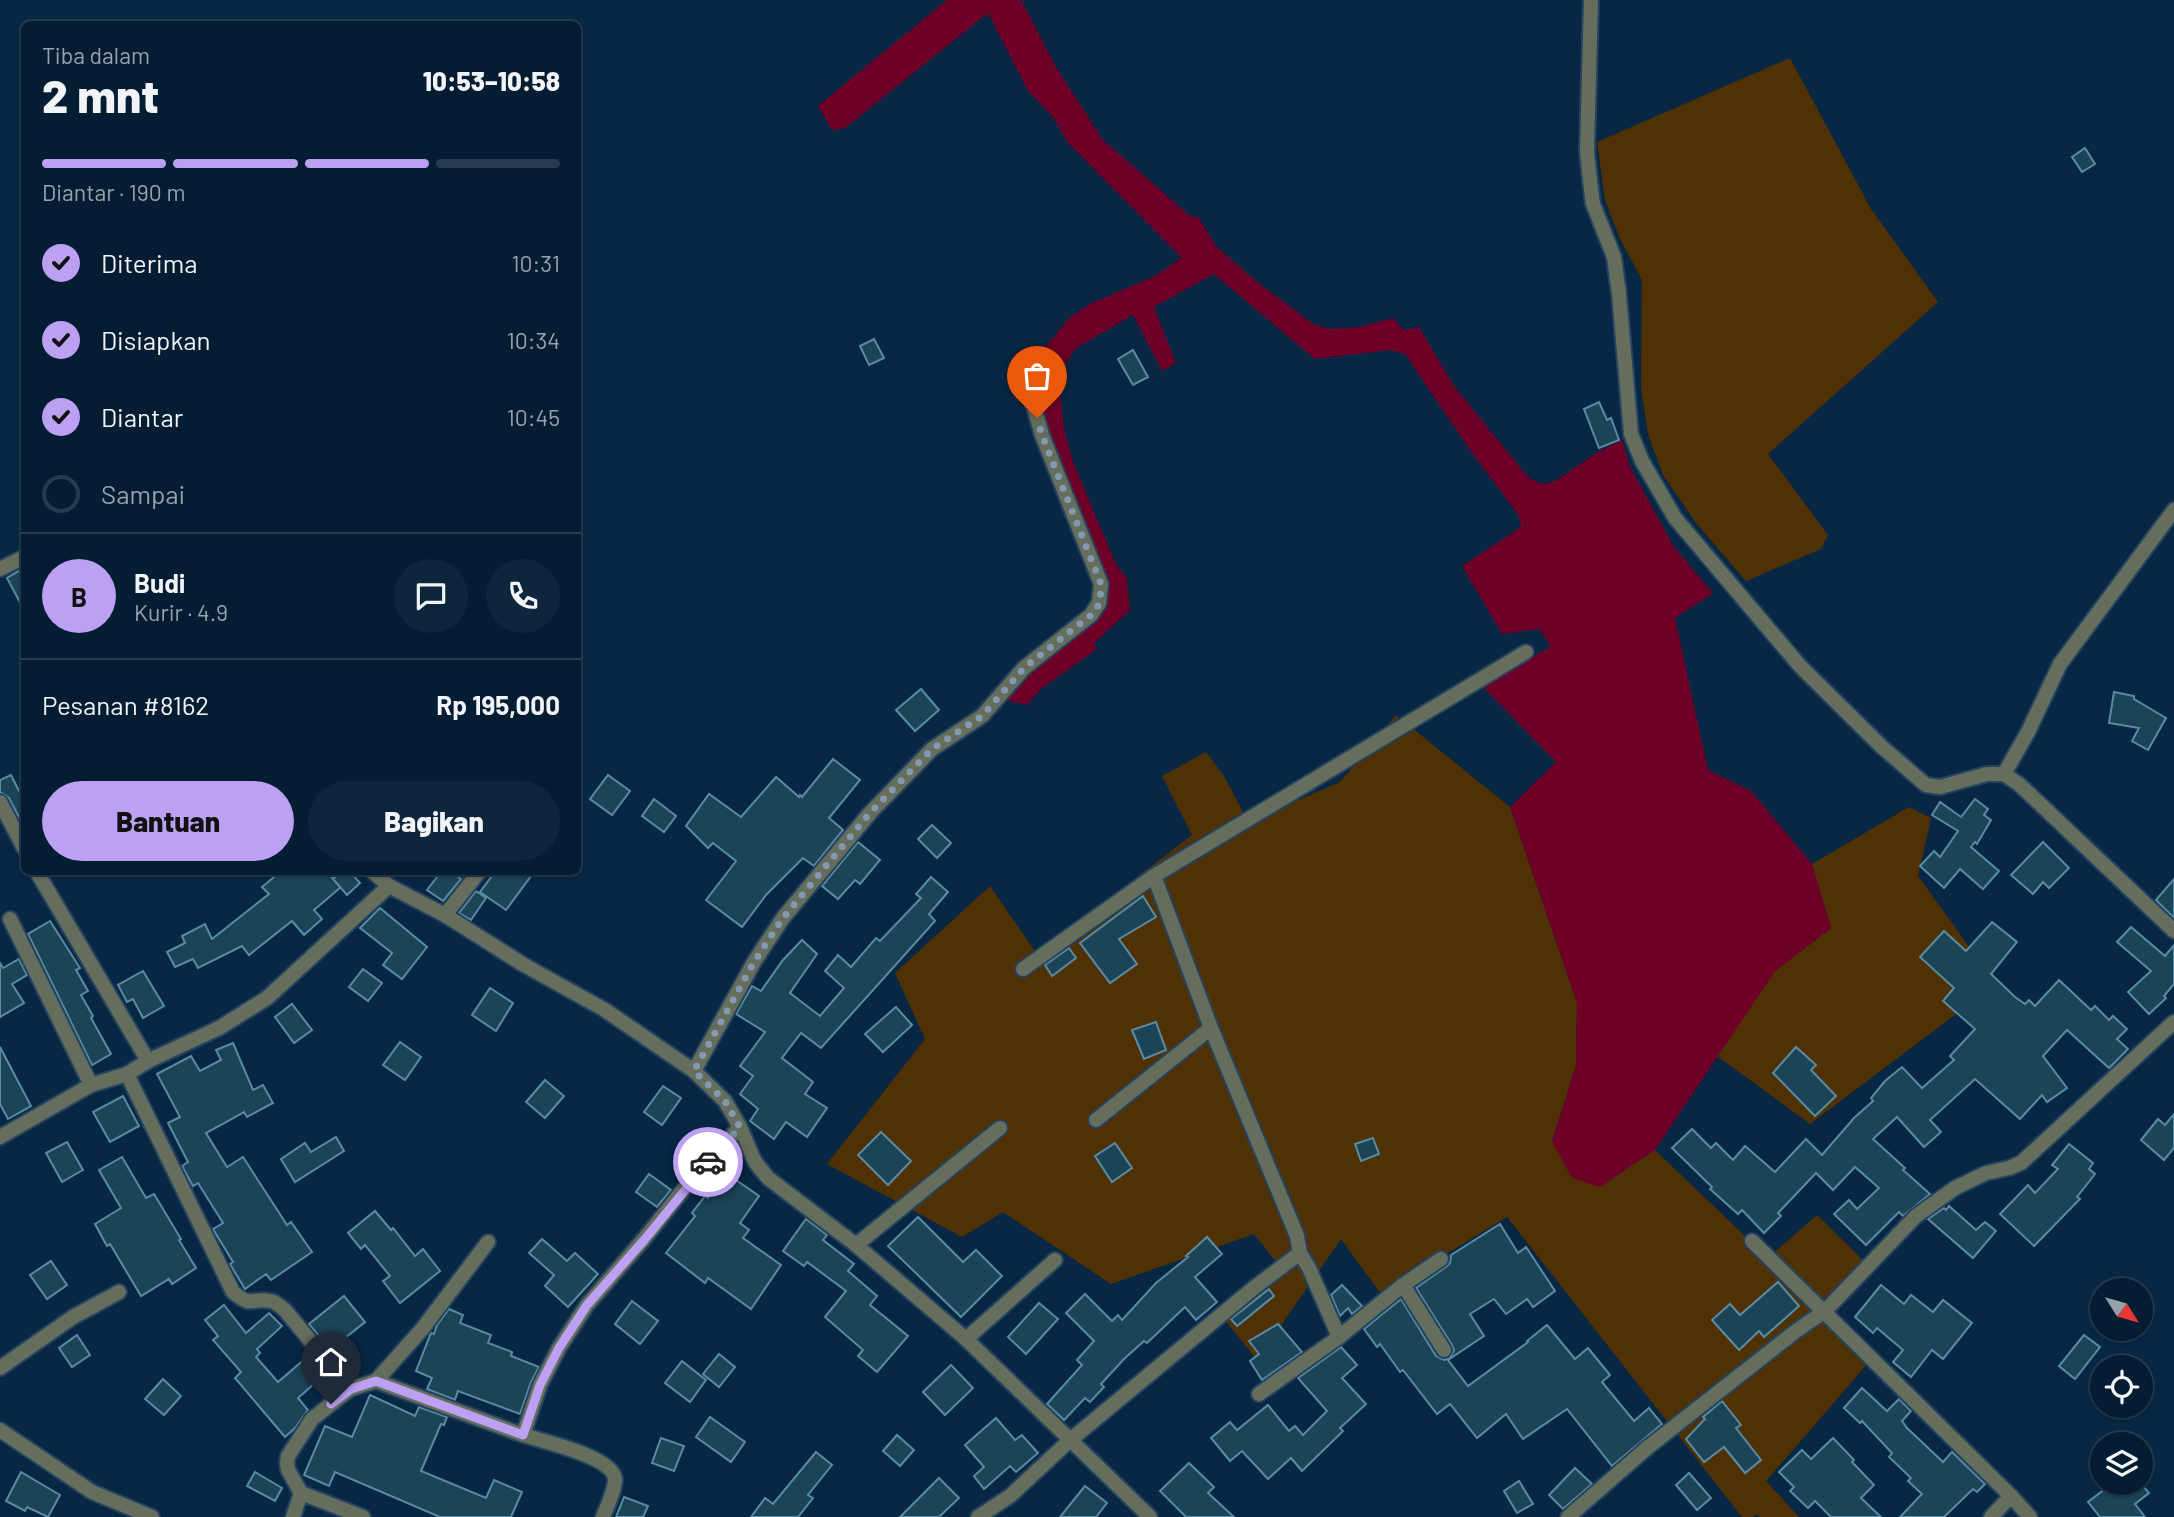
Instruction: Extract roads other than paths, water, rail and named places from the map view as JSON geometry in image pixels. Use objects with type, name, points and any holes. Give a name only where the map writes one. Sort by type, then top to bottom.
[{"type":"street","points":[[1591,0],[1587,151],[1593,204],[1614,257],[1631,434],[1642,461],[1675,518],[1800,666],[1882,747],[1926,785],[1934,787],[1974,776],[2004,774],[2020,785],[2174,931]]},
{"type":"street","points":[[694,1071],[754,962],[783,918],[870,813],[932,749],[982,716],[1024,668],[1091,615],[1100,603],[1101,584],[1042,435],[1032,401]]},
{"type":"street","points":[[2004,774],[2028,732],[2060,664],[2174,510]]},
{"type":"street","points":[[0,569],[21,558]]},
{"type":"street","points":[[1023,969],[1154,876],[1526,652]]},
{"type":"street","points":[[0,802],[21,842]]},
{"type":"street","points":[[39,875],[148,1061]]},
{"type":"street","points":[[376,875],[389,886],[445,915],[524,965],[605,1010],[694,1071],[725,1101],[755,1162],[768,1178],[856,1245],[966,1339],[1150,1517]]},
{"type":"street","points":[[445,915],[478,875]]},
{"type":"street","points":[[1154,876],[1211,1028],[1297,1236],[1300,1253],[1339,1337]]},
{"type":"street","points":[[0,1137],[91,1085],[127,1074],[148,1061],[219,1028],[267,998],[389,886]]},
{"type":"street","points":[[10,919],[91,1085]]},
{"type":"street","points":[[1568,1517],[1647,1448],[1825,1311],[1916,1216],[1955,1188],[1986,1173],[2021,1163],[2174,1022]]},
{"type":"street","points":[[1096,1121],[1211,1028]]},
{"type":"street","points":[[127,1074],[233,1292],[243,1300],[252,1302],[272,1300],[285,1310],[351,1389]]},
{"type":"street","points":[[523,1435],[540,1385],[559,1348],[587,1305],[645,1239],[699,1170],[740,1127]]},
{"type":"street","points":[[856,1245],[1000,1128]]},
{"type":"street","points":[[1752,1241],[2030,1517]]},
{"type":"street","points":[[363,1517],[301,1493],[288,1470],[288,1455],[312,1419],[351,1389],[376,1381],[423,1328],[488,1242]]},
{"type":"street","points":[[978,1517],[1010,1496],[1069,1441],[1300,1253]]},
{"type":"street","points":[[1259,1394],[1441,1259]]},
{"type":"street","points":[[966,1339],[1055,1260]]},
{"type":"street","points":[[1403,1285],[1444,1350]]},
{"type":"street","points":[[0,1368],[74,1317],[119,1292]]},
{"type":"street","points":[[376,1381],[523,1435],[592,1457],[608,1466],[615,1481],[603,1517]]},
{"type":"street","points":[[0,1430],[92,1492],[152,1517]]},
{"type":"street","points":[[293,1517],[301,1493]]},
{"type":"street","points":[[1991,1517],[2011,1496]]}]
